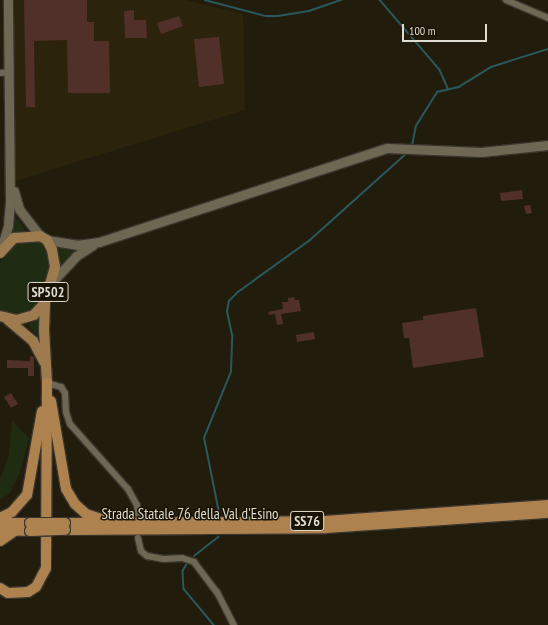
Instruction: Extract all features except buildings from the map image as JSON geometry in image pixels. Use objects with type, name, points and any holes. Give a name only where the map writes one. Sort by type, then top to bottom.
[{"type":"highway","points":[[0,518],[12,512],[27,495],[47,383]]},
{"type":"highway","points":[[47,383],[57,427],[66,489],[70,498],[86,514],[119,522]]},
{"type":"highway","points":[[0,588],[8,593],[28,592],[36,587],[46,568],[47,383]]},
{"type":"highway","name":"Strada Statale 76 della Val d'Esino","points":[[65,526],[119,522],[317,521],[548,505]]},
{"type":"highway","name":"Strada Statale 76 della Val d'Esino","points":[[0,523],[30,527],[318,528],[548,513]]},
{"type":"highway","name":"Strada Statale 76 della Val d'Esino","points":[[0,530],[18,530],[30,527]]},
{"type":"highway","points":[[0,540],[18,530]]},
{"type":"main road","name":"SP502","points":[[0,253],[8,225],[10,174],[5,72],[8,0]]},
{"type":"main road","points":[[44,238],[78,245],[99,242],[373,152],[403,148],[418,148],[481,152],[548,144]]},
{"type":"main road","name":"SP502","points":[[3,317],[24,319],[34,315],[45,303],[52,282],[55,258],[44,238],[19,209],[10,174]]},
{"type":"main road","name":"SP502","points":[[0,253],[14,238],[44,238]]},
{"type":"main road","points":[[52,282],[76,256],[99,242]]},
{"type":"main road","points":[[45,303],[47,383]]},
{"type":"main road","points":[[3,317],[33,341],[46,368]]},
{"type":"street","points":[[506,0],[548,18]]},
{"type":"street","points":[[47,383],[61,387],[65,393],[66,412],[70,424],[128,489],[137,505],[138,514]]},
{"type":"street","points":[[138,538],[141,551],[147,556],[164,559],[182,558],[194,562],[217,592],[234,625]]},
{"type":"shaded area","points":[[12,0],[185,0],[243,14],[245,110],[15,181]]},
{"type":"green space","points":[[13,214],[25,229],[24,231],[12,232]]},
{"type":"green space","points":[[35,239],[46,246],[53,257],[37,310],[16,316],[0,310],[0,263],[13,242]]},
{"type":"green space","points":[[56,247],[78,249],[58,269],[60,258]]},
{"type":"green space","points":[[40,318],[39,338],[28,325]]},
{"type":"green space","points":[[12,421],[29,438],[20,472],[10,493],[0,500],[0,479],[8,458]]},
{"type":"waterway","points":[[205,0],[266,16],[278,16],[309,11],[341,0]]},
{"type":"waterway","points":[[380,0],[440,70],[448,88]]},
{"type":"waterway","points":[[412,146],[416,126],[437,92],[459,87],[491,67],[548,49]]},
{"type":"waterway","points":[[219,513],[204,438],[231,372],[232,335],[227,312],[229,301],[238,292],[310,240],[408,152]]},
{"type":"waterway","points":[[194,556],[218,537]]},
{"type":"waterway","points":[[188,563],[183,571],[184,589],[214,625]]}]
